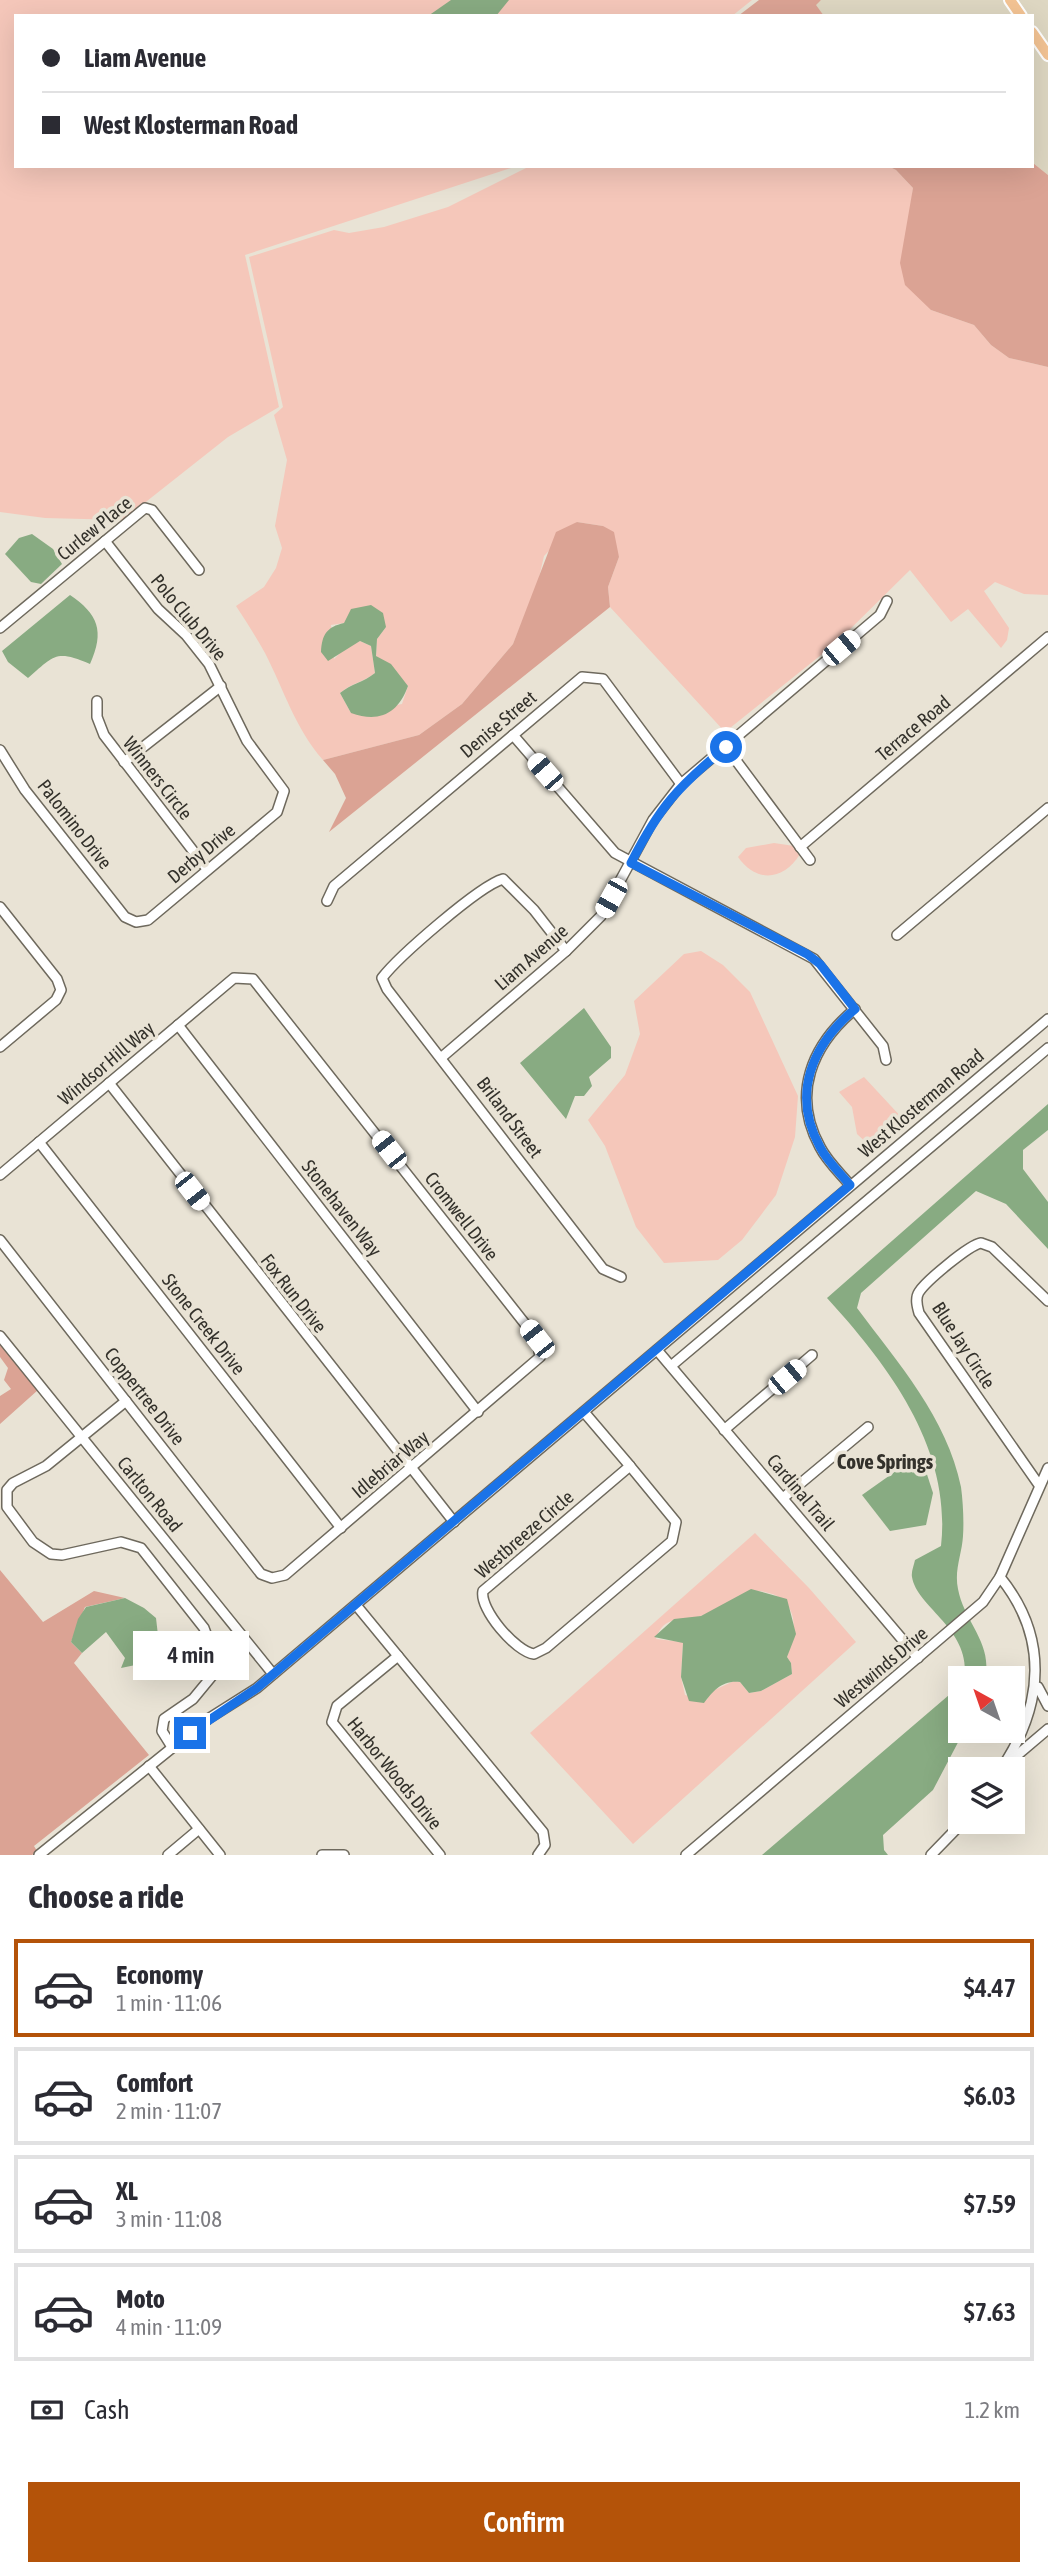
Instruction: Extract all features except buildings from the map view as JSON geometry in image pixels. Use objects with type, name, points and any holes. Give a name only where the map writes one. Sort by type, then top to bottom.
[{"type":"main road","points":[[1034,35],[1048,55]]},
{"type":"street","name":"Curlew Place","points":[[0,628],[145,508],[149,508],[199,570]]},
{"type":"street","name":"Polo Club Drive","points":[[105,541],[158,609],[186,635],[212,668],[247,741],[284,790]]},
{"type":"street","name":"Liam Avenue","points":[[442,1056],[566,951],[601,916],[653,820],[681,784],[880,615],[887,601]]},
{"type":"street","name":"Terrace Road","points":[[800,847],[1048,637]]},
{"type":"street","name":"Denise Street","points":[[327,901],[334,886],[579,679],[587,676],[598,677],[681,784]]},
{"type":"street","points":[[124,762],[221,686]]},
{"type":"street","name":"Winners Circle","points":[[97,701],[101,730],[207,869]]},
{"type":"street","points":[[513,735],[609,847],[631,863],[807,954],[820,964],[883,1046],[886,1060]]},
{"type":"street","points":[[726,747],[810,860]]},
{"type":"street","name":"Palomino Drive","points":[[0,750],[25,790],[125,917]]},
{"type":"street","name":"Derby Drive","points":[[125,917],[136,922],[148,920],[277,812],[284,790]]},
{"type":"street","points":[[897,935],[1048,808]]},
{"type":"street","name":"Briland Street","points":[[566,951],[534,909],[503,879],[492,882],[382,978],[387,989],[442,1056],[603,1269],[621,1277]]},
{"type":"street","points":[[0,907],[57,979],[61,990],[56,1000],[0,1047]]},
{"type":"street","name":"Cromwell Drive","points":[[234,978],[248,977],[257,981],[537,1339],[541,1352],[538,1362]]},
{"type":"street","name":"Windsor Hill Way","points":[[0,1175],[234,978]]},
{"type":"street","points":[[850,1185],[820,1147],[811,1127],[807,1100],[811,1069],[819,1047],[832,1029],[855,1009]]},
{"type":"street","name":"West Klosterman Road","points":[[39,1855],[172,1747],[273,1674],[1048,1018]]},
{"type":"street","name":"Stonehaven Way","points":[[178,1026],[478,1412]]},
{"type":"street","points":[[671,1366],[1048,1048]]},
{"type":"street","name":"Fox Run Drive","points":[[109,1083],[410,1470],[454,1522]]},
{"type":"street","name":"Stone Creek Drive","points":[[39,1142],[341,1528]]},
{"type":"street","name":"Coppertree Drive","points":[[0,1240],[261,1574]]},
{"type":"street","name":"Blue Jay Circle","points":[[1038,1487],[919,1313],[917,1301],[924,1287],[969,1249],[981,1243],[992,1247],[1048,1301]]},
{"type":"street","name":"Carlton Road","points":[[0,1336],[273,1674]]},
{"type":"street","name":"Cardinal Trail","points":[[657,1350],[918,1658]]},
{"type":"street","points":[[724,1430],[812,1355]]},
{"type":"street","name":"Idlebriar Way","points":[[261,1574],[272,1578],[281,1577],[538,1362]]},
{"type":"street","points":[[127,1401],[46,1466],[12,1483],[7,1490],[7,1507],[33,1542],[51,1554],[62,1555],[121,1542],[141,1548],[204,1628],[213,1651],[213,1673],[196,1696],[164,1719],[162,1731],[172,1747]]},
{"type":"street","points":[[584,1412],[630,1466]]},
{"type":"street","points":[[783,1498],[868,1427]]},
{"type":"street","name":"Westbreeze Circle","points":[[630,1466],[676,1522],[672,1541],[546,1648],[534,1654],[521,1651],[484,1607],[483,1591],[630,1466]]},
{"type":"street","name":"Westwinds Drive","points":[[687,1855],[971,1613],[1000,1577],[1048,1468]]},
{"type":"street","points":[[1038,1487],[1048,1496]]},
{"type":"street","points":[[1000,1577],[1020,1597],[1037,1629],[1042,1651],[1038,1687],[1025,1725],[1008,1757]]},
{"type":"street","points":[[356,1605],[543,1832],[545,1844],[538,1855]]},
{"type":"street","name":"Harbor Woods Drive","points":[[398,1656],[337,1706],[332,1722],[440,1855]]},
{"type":"street","points":[[1038,1687],[1048,1706]]},
{"type":"street","points":[[1015,1757],[1048,1730]]},
{"type":"street","points":[[149,1766],[220,1855]]},
{"type":"street","points":[[168,1855],[199,1829]]},
{"type":"street","points":[[931,1855],[951,1834]]},
{"type":"street","points":[[322,1855],[344,1855]]},
{"type":"shaded area","points":[[0,0],[752,0],[734,14],[14,14],[14,168],[511,168],[245,255],[279,407],[228,437],[123,520],[45,518],[0,512]]},
{"type":"shaded area","points":[[451,0],[509,0],[498,14],[431,14]]},
{"type":"shaded area","points":[[759,0],[821,0],[816,5],[823,14],[741,14]]},
{"type":"shaded area","points":[[821,0],[1006,0],[1015,14],[822,14],[815,5]]},
{"type":"shaded area","points":[[1015,0],[1048,0],[1048,48],[1034,27],[1034,14],[1025,14]]},
{"type":"shaded area","points":[[1034,42],[1048,63],[1048,175],[1034,164]]},
{"type":"shaded area","points":[[1034,164],[1048,175],[1048,367],[1009,358],[991,345],[974,325],[931,310],[905,285],[900,263],[913,188],[892,168],[1034,168]]},
{"type":"shaded area","points":[[526,168],[896,170],[913,188],[911,206],[931,310],[974,325],[991,345],[1009,358],[1048,367],[1048,595],[1024,594],[995,582],[984,591],[1009,628],[1007,640],[1001,648],[968,609],[951,622],[910,570],[836,643],[725,732],[610,607],[608,587],[619,557],[603,526],[577,522],[544,556],[538,582],[513,644],[462,704],[419,735],[323,760],[297,722],[265,653],[236,606],[264,587],[276,568],[282,548],[275,526],[287,460],[274,415],[283,407],[249,257],[334,230],[349,233],[384,227],[448,207]],"holes":[[[344,623],[386,627],[377,639],[376,656],[408,686],[402,704],[351,713],[340,693],[375,673],[371,646],[360,641],[345,648],[334,659],[331,625]]]},
{"type":"shaded area","points":[[577,522],[603,526],[614,532],[619,557],[608,587],[610,607],[329,832],[346,798],[335,774],[323,760],[419,735],[462,704],[513,644],[556,532]]},
{"type":"shaded area","points":[[32,534],[53,549],[62,564],[41,584],[31,582],[5,554],[19,538]]},
{"type":"shaded area","points":[[70,595],[87,609],[96,624],[97,642],[90,664],[69,657],[56,657],[28,678],[8,662],[2,651]]},
{"type":"shaded area","points":[[371,605],[383,613],[386,627],[377,639],[376,656],[391,664],[408,686],[404,696],[393,709],[386,714],[370,717],[351,713],[340,693],[375,673],[371,646],[360,641],[328,661],[321,652],[324,636],[333,627],[344,623],[351,609]]},
{"type":"shaded area","points":[[774,843],[794,846],[800,854],[794,863],[778,873],[762,875],[753,872],[738,857],[746,848]]},
{"type":"shaded area","points":[[701,951],[723,965],[750,992],[798,1096],[795,1137],[776,1195],[742,1240],[718,1260],[664,1263],[636,1227],[605,1146],[588,1120],[625,1075],[640,1034],[634,1001],[684,954]]},
{"type":"shaded area","points":[[584,1008],[611,1047],[611,1058],[589,1077],[592,1086],[584,1096],[575,1096],[566,1119],[520,1063]]},
{"type":"shaded area","points":[[864,1077],[903,1119],[871,1147],[857,1134],[852,1107],[839,1092]]},
{"type":"shaded area","points":[[1048,1104],[1048,1130],[1023,1150],[1023,1169],[1048,1202],[1048,1249],[1006,1204],[976,1191],[861,1293],[857,1308],[919,1392],[945,1438],[954,1462],[961,1487],[963,1518],[958,1589],[961,1601],[982,1643],[986,1665],[965,1666],[964,1657],[950,1630],[916,1588],[912,1577],[915,1560],[941,1546],[942,1510],[937,1476],[926,1443],[893,1381],[873,1352],[827,1298]]},
{"type":"shaded area","points":[[0,1342],[38,1390],[0,1424],[0,1396],[11,1389],[4,1380],[8,1368],[0,1357]]},
{"type":"shaded area","points":[[922,1459],[933,1493],[926,1525],[890,1531],[862,1495],[903,1466]]},
{"type":"shaded area","points":[[755,1533],[809,1588],[856,1642],[633,1844],[530,1733]],"holes":[[[761,1591],[775,1595],[785,1602],[793,1616],[792,1640],[787,1657],[791,1663],[792,1674],[761,1691],[749,1693],[740,1682],[734,1681],[710,1692],[707,1700],[685,1695],[681,1677],[683,1642],[656,1639],[660,1629],[669,1622],[701,1616],[744,1595]]]},
{"type":"shaded area","points":[[0,1570],[43,1622],[94,1591],[125,1598],[85,1607],[71,1642],[82,1653],[74,1663],[149,1755],[34,1846],[37,1851],[32,1855],[0,1855]]},
{"type":"shaded area","points":[[751,1589],[787,1599],[796,1634],[787,1657],[791,1663],[792,1674],[761,1691],[749,1693],[740,1682],[734,1682],[719,1687],[704,1703],[689,1701],[681,1677],[683,1643],[654,1637],[674,1619],[701,1616]]},
{"type":"shaded area","points":[[125,1598],[156,1618],[159,1644],[150,1662],[121,1668],[125,1658],[106,1632],[82,1653],[71,1642],[78,1619],[86,1607]]},
{"type":"shaded area","points":[[948,1696],[948,1743],[958,1743],[933,1790],[883,1835],[884,1850],[888,1855],[762,1855]]},
{"type":"district","name":"Cove Springs","points":[[885,1461]]},
{"type":"route","points":[[190,1733],[257,1688],[850,1185],[820,1147],[811,1127],[807,1100],[813,1060],[819,1047],[832,1029],[855,1009],[820,964],[807,954],[631,863],[653,820],[681,784],[726,747]]}]
